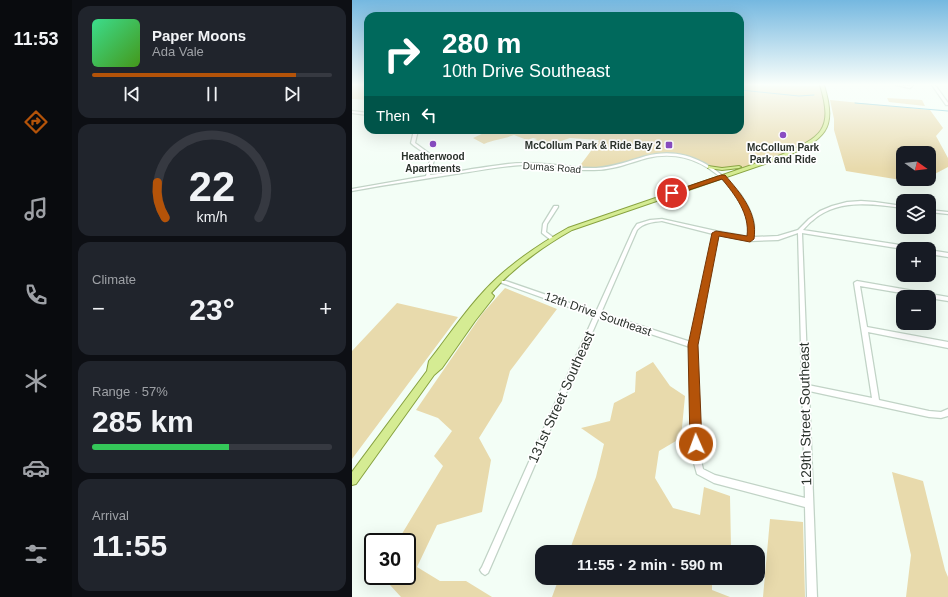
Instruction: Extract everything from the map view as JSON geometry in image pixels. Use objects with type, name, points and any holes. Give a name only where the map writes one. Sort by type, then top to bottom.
[{"type":"main road","points":[[431,372],[432,364],[484,296],[505,274],[532,252],[570,229],[576,228],[609,214],[783,156],[807,145],[821,133],[827,122],[828,113]]},
{"type":"main road","points":[[710,167],[726,169],[757,164]]},
{"type":"main road","points":[[352,480],[431,372],[439,365],[472,319],[504,282],[528,260],[574,232],[576,228]]},
{"type":"street","points":[[415,134],[413,143],[416,147],[429,154],[432,160],[428,176]]},
{"type":"street","name":"Dumas Road","points":[[352,190],[428,176],[523,164],[602,169],[668,154],[689,157],[710,167],[723,176],[737,193],[749,216],[752,227],[750,239]]},
{"type":"street","points":[[800,231],[806,222],[829,207],[843,204],[869,203],[896,206]]},
{"type":"street","points":[[552,239],[544,233],[545,224],[556,207]]},
{"type":"street","points":[[936,212],[948,213]]},
{"type":"street","name":"131st Street Southeast","points":[[485,570],[596,314],[635,230],[639,225],[650,221],[662,220],[716,233]]},
{"type":"street","points":[[807,503],[714,479],[700,471],[696,456],[693,345],[716,233],[750,239],[778,238],[800,231],[896,246]]},
{"type":"street","name":"129th Street Southeast","points":[[800,231],[807,503],[812,597]]},
{"type":"street","points":[[936,253],[948,255]]},
{"type":"street","name":"12th Drive Southeast","points":[[504,282],[596,314],[693,345]]},
{"type":"street","points":[[876,402],[857,283],[948,299]]},
{"type":"street","points":[[864,328],[948,345]]},
{"type":"street","points":[[805,386],[929,414],[941,415],[948,412]]},
{"type":"shaded area","points":[[744,113],[828,114],[821,133],[795,151],[744,169],[715,168],[689,157],[668,155],[650,157],[608,168],[579,169],[599,140],[570,138],[552,144],[535,140],[537,139],[533,138],[527,140],[514,135],[484,144],[473,138],[482,134],[744,134]]},
{"type":"shaded area","points":[[833,113],[932,113],[943,128],[936,136],[948,158],[948,167],[936,173],[936,146],[896,146],[896,179],[846,171],[834,130]]},
{"type":"shaded area","points":[[505,288],[557,309],[510,371],[502,401],[479,438],[491,460],[482,512],[437,525],[417,567],[440,581],[466,581],[492,597],[401,597],[390,585],[416,585],[416,533],[402,533],[443,466],[434,456],[452,431],[438,418],[416,410],[482,314]]},
{"type":"shaded area","points":[[397,303],[458,317],[352,459],[352,351]]},
{"type":"shaded area","points":[[653,362],[670,386],[685,396],[681,438],[659,451],[655,478],[673,508],[700,515],[704,487],[730,496],[731,545],[572,545],[596,477],[604,444],[581,428],[610,421],[614,403],[635,392],[636,372]]},
{"type":"shaded area","points":[[892,472],[923,481],[948,577],[948,597],[906,597],[911,555]]},
{"type":"shaded area","points":[[770,519],[803,522],[805,597],[763,597]]},
{"type":"shaded area","points":[[556,585],[712,585],[712,590],[730,597],[552,597]]},
{"type":"place","name":"McCollum Park Park and Ride","points":[[783,135]]},
{"type":"place","name":"Heatherwood Apartments","points":[[433,144]]},
{"type":"place","name":"McCollum Park & Ride Bay 2","points":[[669,145]]},
{"type":"route","points":[[672,193],[723,176],[737,193],[749,216],[752,227],[750,239],[716,233],[693,345],[696,444]]}]
